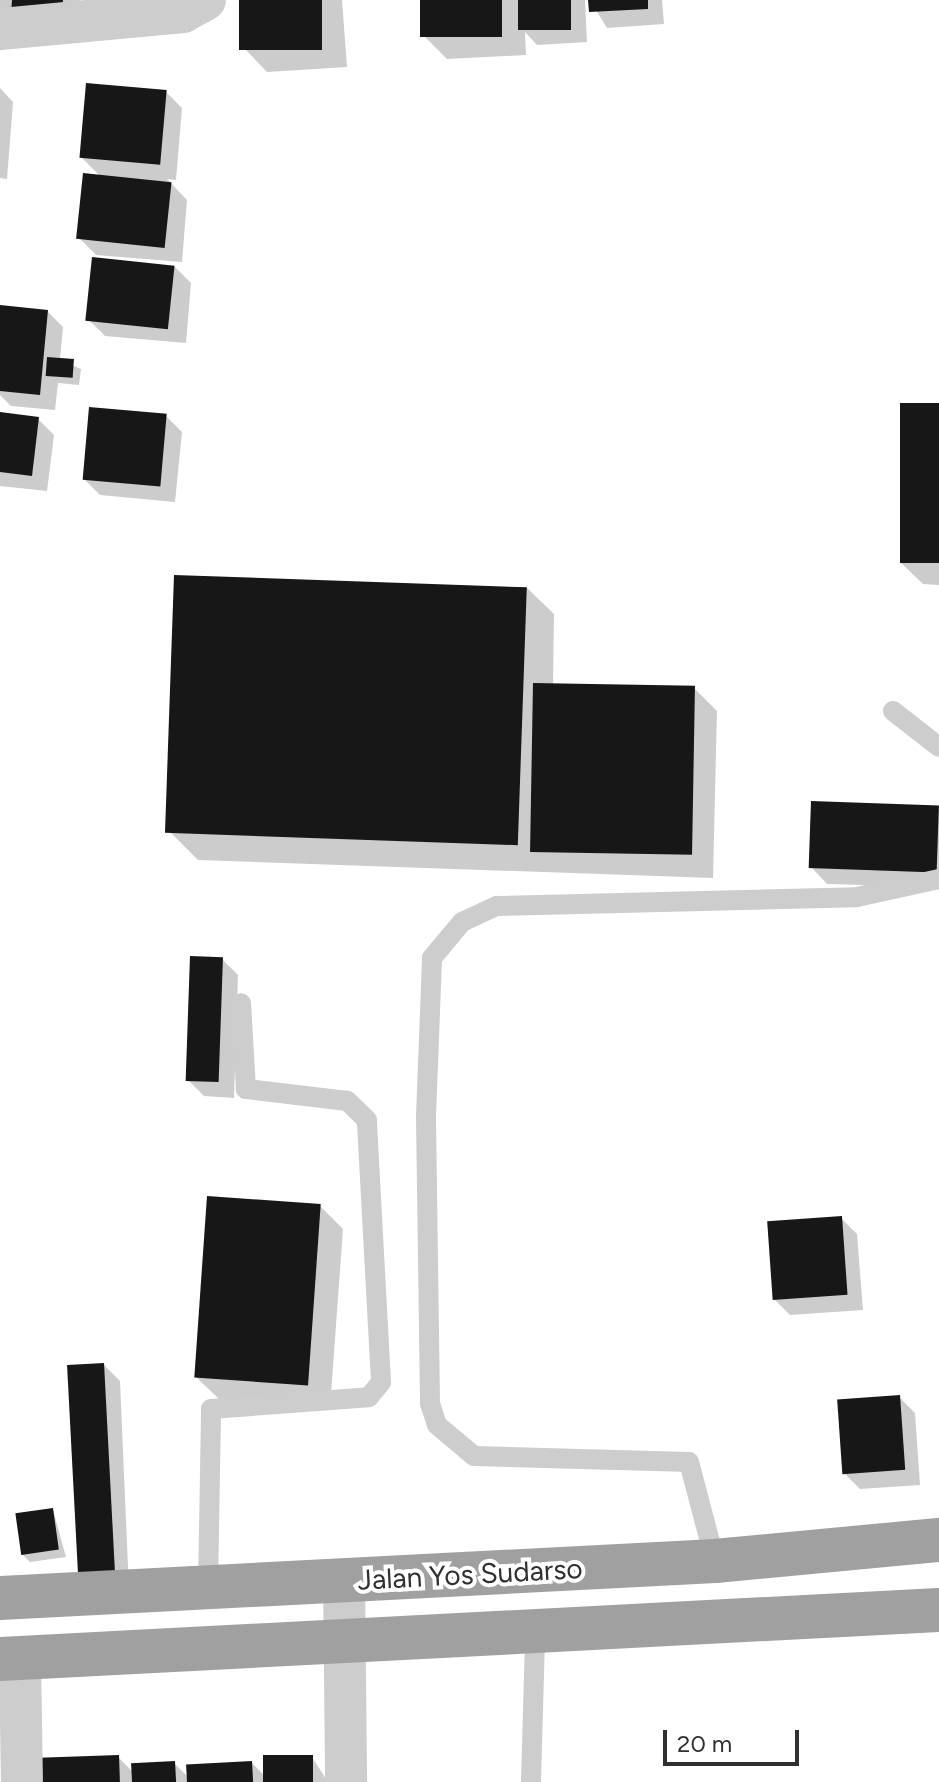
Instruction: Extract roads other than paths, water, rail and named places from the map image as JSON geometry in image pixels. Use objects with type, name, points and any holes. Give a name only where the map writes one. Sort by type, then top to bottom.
[{"type":"highway","name":"Jalan Yos Sudarso","points":[[0,1598],[715,1561],[939,1540]]},
{"type":"highway","points":[[10,1659],[535,1636],[939,1610]]},
{"type":"street","points":[[0,29],[183,12],[205,0]]},
{"type":"street","points":[[344,1580],[346,1782]]},
{"type":"street","points":[[10,1659],[22,1782]]},
{"type":"lane","points":[[893,711],[939,747]]},
{"type":"lane","points":[[715,1561],[689,1462],[474,1456],[437,1425],[430,1403],[426,1116],[432,958],[462,922],[497,906],[857,897],[939,879]]},
{"type":"lane","points":[[208,1587],[211,1409],[369,1397],[381,1382],[367,1120],[347,1101],[246,1089],[241,1003]]},
{"type":"lane","points":[[531,1782],[535,1636]]}]
